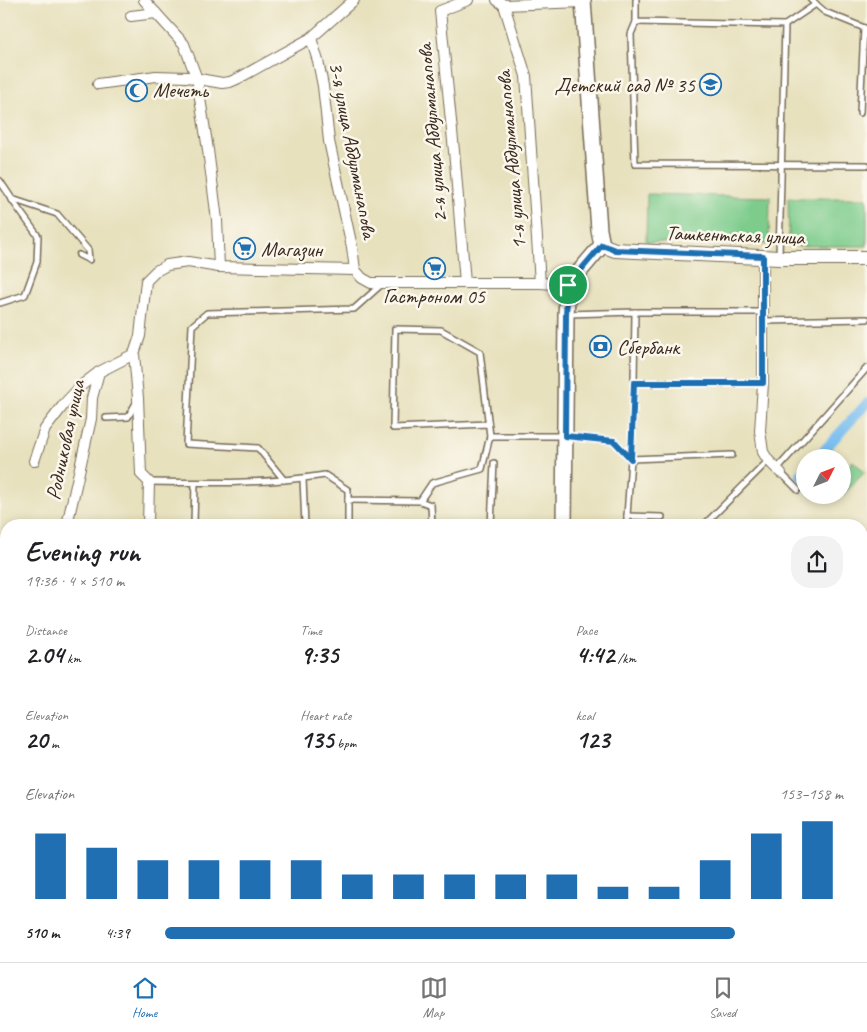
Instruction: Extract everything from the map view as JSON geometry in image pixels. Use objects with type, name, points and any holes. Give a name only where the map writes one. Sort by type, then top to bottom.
[{"type":"main road","points":[[564,519],[566,314],[568,285],[602,245],[599,230],[583,1]]},
{"type":"street","points":[[144,0],[184,44],[197,79],[217,220],[219,267]]},
{"type":"street","points":[[98,84],[156,76],[188,77],[222,83],[230,82],[311,38],[354,0]]},
{"type":"street","name":"2-я улица Абдулманапова","points":[[464,283],[455,161],[440,11],[468,0]]},
{"type":"street","points":[[501,3],[583,1]]},
{"type":"street","name":"1-я улица Абдулманапова","points":[[501,3],[526,76],[540,283]]},
{"type":"street","points":[[131,16],[156,13]]},
{"type":"street","name":"3-я улица Абдулманапова","points":[[311,38],[323,86],[329,141],[352,247],[355,270]]},
{"type":"street","name":"Ташкентская улица","points":[[602,245],[615,250],[779,258],[867,258]]},
{"type":"street","points":[[763,256],[763,383],[760,431],[763,452],[779,472]]},
{"type":"street","points":[[148,519],[149,482],[141,474],[134,354],[140,336],[146,281],[156,271],[167,265],[188,262],[219,267],[355,270],[362,278],[371,283],[540,283],[568,285]]},
{"type":"street","name":"Родниковая улица","points":[[68,519],[91,419],[92,398],[99,372],[134,354]]},
{"type":"street","points":[[34,461],[45,429],[82,385],[99,372]]},
{"type":"lane","points":[[636,0],[636,22],[631,34],[635,164],[867,166]]},
{"type":"lane","points":[[811,0],[825,12],[866,28],[860,113]]},
{"type":"lane","points":[[636,22],[785,25],[816,4]]},
{"type":"lane","points":[[779,258],[785,25]]},
{"type":"lane","points":[[0,181],[38,236],[38,262],[25,295],[0,302]]},
{"type":"lane","points":[[12,199],[57,214],[88,250],[89,260],[79,256]]},
{"type":"lane","points":[[284,480],[258,448],[186,444],[192,326],[207,313],[354,309],[383,283]]},
{"type":"lane","points":[[635,312],[634,383],[627,516],[662,517]]},
{"type":"lane","points":[[566,314],[635,312],[867,319]]},
{"type":"lane","points":[[420,501],[432,483],[482,468],[490,436],[480,352],[441,330],[395,329],[392,428],[488,424]]},
{"type":"lane","points":[[796,488],[779,472],[867,368]]},
{"type":"lane","points":[[634,383],[763,383]]},
{"type":"lane","points":[[106,418],[128,417],[138,398]]},
{"type":"lane","points":[[490,436],[565,436],[614,441],[631,459],[732,455]]},
{"type":"lane","points":[[710,519],[768,460]]},
{"type":"lane","points":[[491,519],[494,463]]},
{"type":"lane","points":[[149,482],[284,480],[325,475],[348,490],[348,519]]},
{"type":"lane","points":[[303,479],[305,519]]},
{"type":"lane","points":[[194,519],[195,482]]},
{"type":"lane","points":[[348,500],[420,501],[432,505],[432,519]]},
{"type":"green space","points":[[647,194],[770,197],[769,244],[646,242]]},
{"type":"green space","points":[[788,198],[867,198],[867,246],[789,246]]},
{"type":"green space","points":[[853,461],[865,472],[851,487],[851,463]]},
{"type":"waterway","points":[[825,449],[867,403]]},
{"type":"place","name":"Детский сад № 35","points":[[711,85]]},
{"type":"place","name":"Мечеть","points":[[137,90]]},
{"type":"place","name":"Магазин","points":[[245,249]]},
{"type":"place","name":"Гастроном 05","points":[[434,269]]},
{"type":"place","name":"Сбербанк","points":[[601,347]]},
{"type":"route","points":[[602,245],[615,250],[763,256],[763,383],[634,383],[631,459],[614,441],[565,436],[568,285],[602,245]]}]
